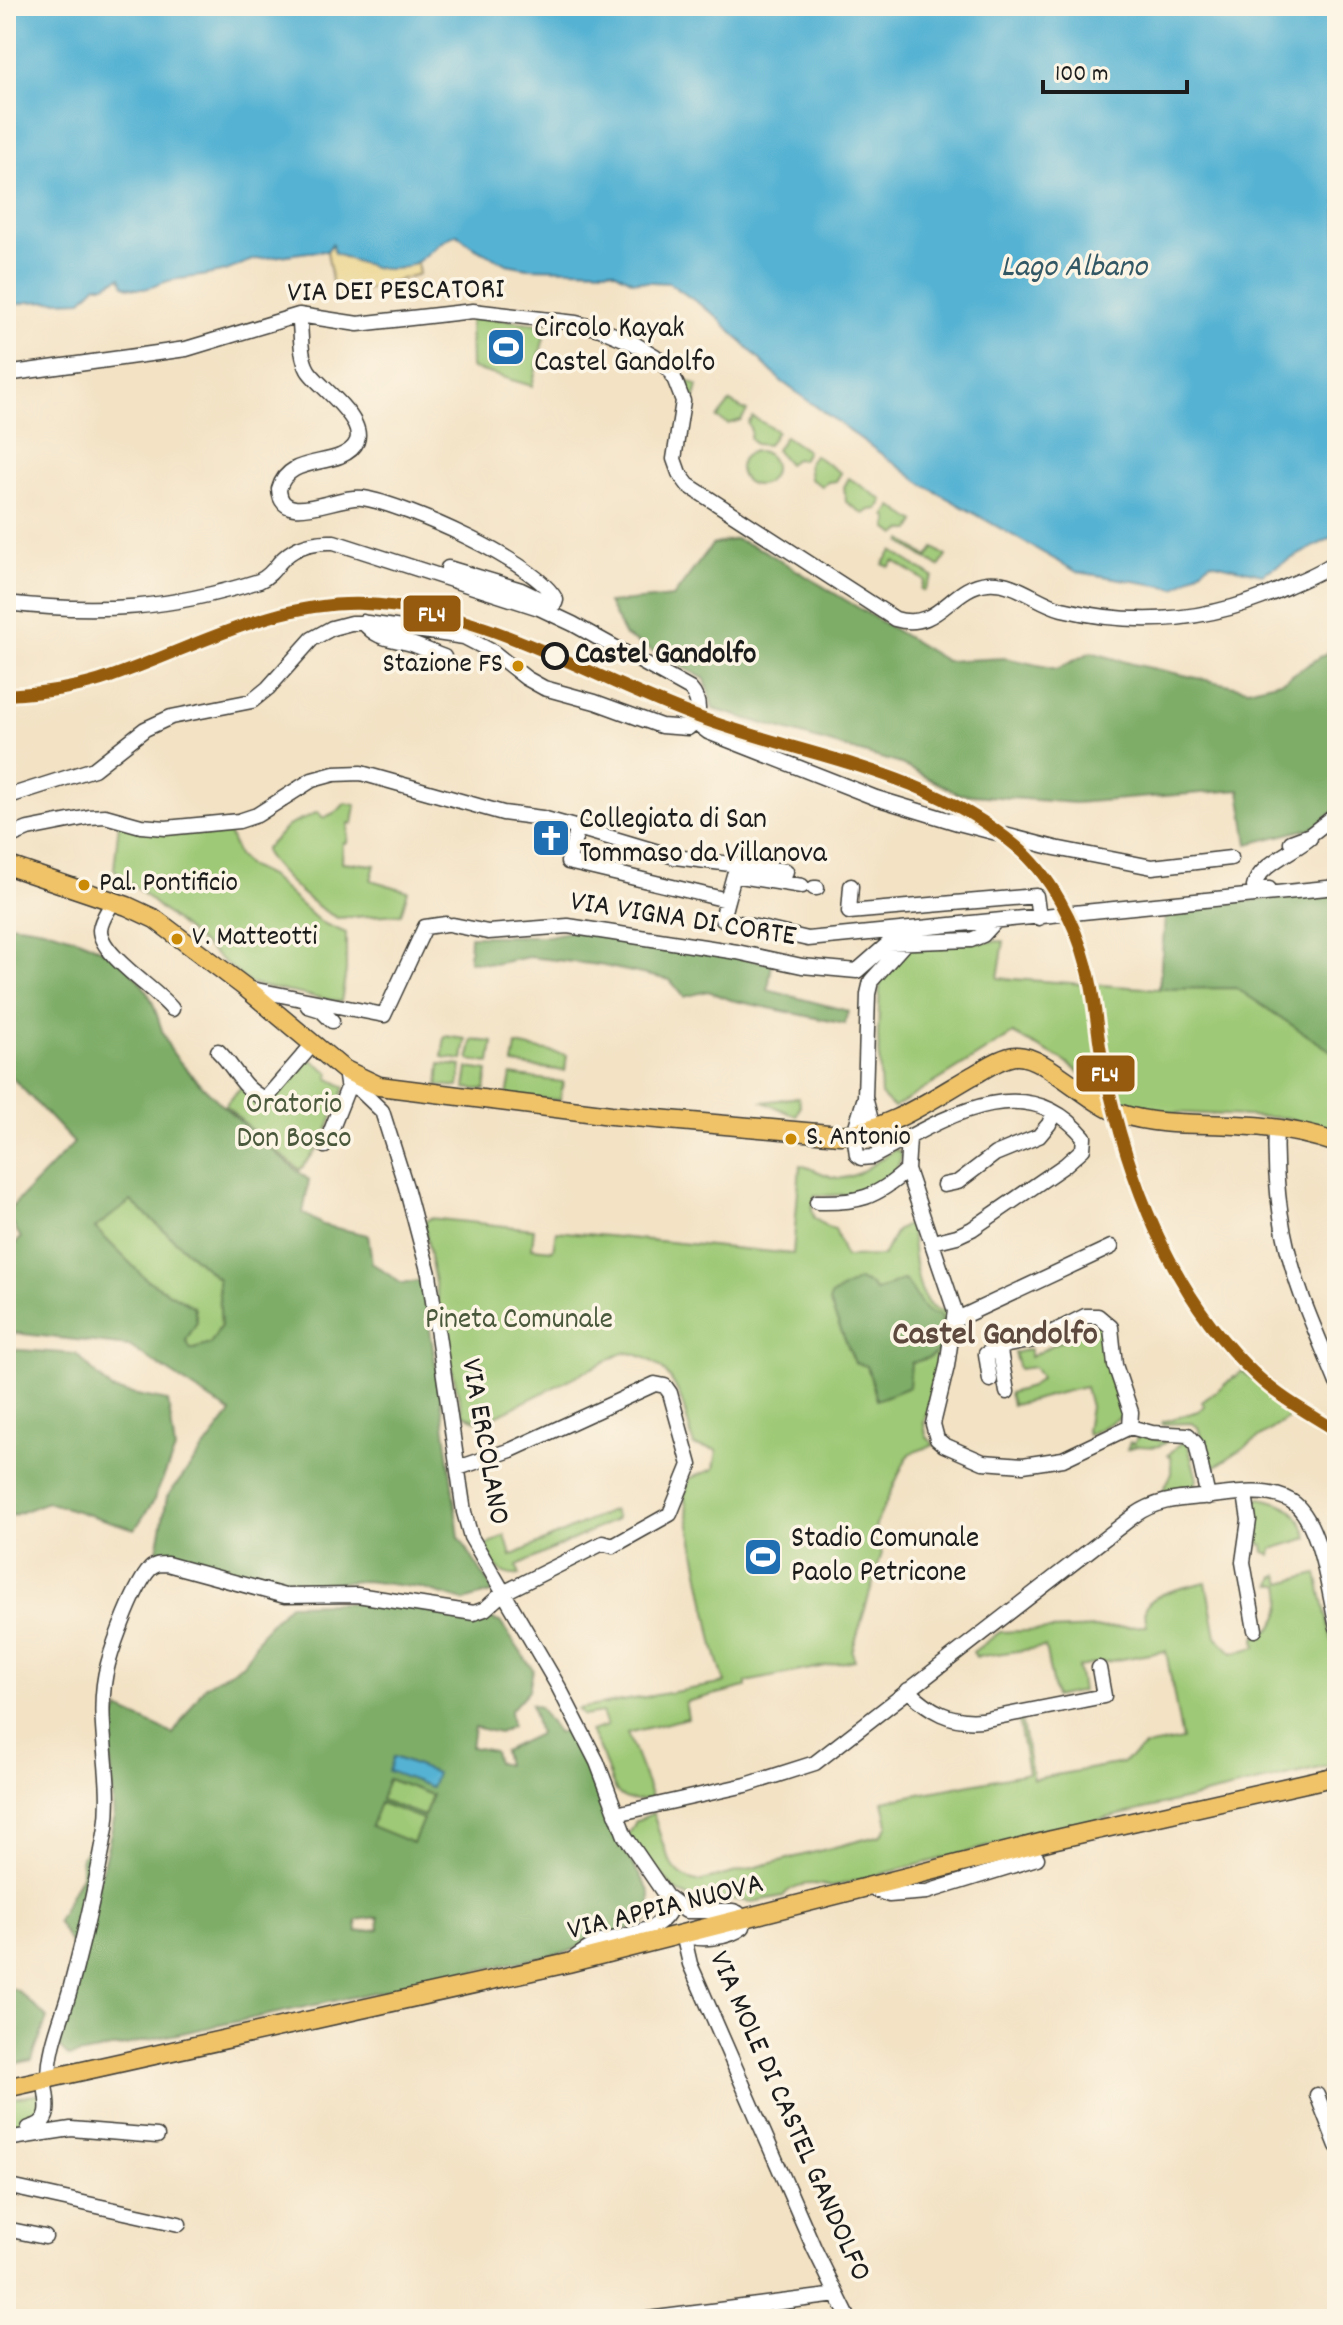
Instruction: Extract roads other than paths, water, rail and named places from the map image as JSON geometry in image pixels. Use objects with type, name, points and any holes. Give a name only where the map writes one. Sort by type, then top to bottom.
[{"type":"main road","points":[[6,865],[102,914],[155,919],[246,988],[313,1044],[347,1078],[386,1088],[611,1115],[819,1135],[854,1133],[873,1128],[995,1063],[1020,1056],[1044,1065],[1098,1104],[1126,1116],[1174,1124],[1276,1128],[1337,1143]]},
{"type":"main road","name":"VIA APPIA NUOVA","points":[[6,2088],[568,1963],[1052,1840],[1337,1776]]},
{"type":"street","name":"VIA DEI PESCATORI","points":[[6,374],[196,347],[299,315],[358,324],[455,312],[483,312],[576,323],[608,332],[655,356],[669,369],[679,386],[683,412],[674,459],[677,471],[685,482],[885,614],[906,622],[923,620],[965,591],[988,583],[1014,587],[1051,605],[1119,619],[1183,619],[1219,612],[1271,594],[1337,561]]},
{"type":"street","points":[[299,315],[306,367],[341,403],[357,435],[350,450],[341,455],[289,471],[279,487],[282,501],[290,508],[301,510],[356,497],[418,513],[514,564],[552,593],[556,600],[548,603],[521,590],[445,567],[434,573]]},
{"type":"street","points":[[6,603],[108,610],[187,600],[259,581],[295,549],[323,541],[344,544],[518,600],[560,618],[690,689],[699,707],[695,722],[683,730],[661,726],[531,682],[485,647],[464,637],[363,622],[339,625],[317,635],[303,647],[268,688],[252,701],[163,719],[142,731],[94,769],[6,797]]},
{"type":"street","points":[[363,622],[383,639],[409,643],[444,657]]},
{"type":"street","points":[[695,722],[708,732],[876,798],[1055,848],[1152,867],[1231,858]]},
{"type":"street","points":[[6,838],[28,829],[89,817],[105,816],[141,826],[166,828],[235,822],[257,815],[312,780],[349,772],[373,775],[503,813],[542,818],[675,857],[786,871],[783,882]]},
{"type":"street","points":[[1291,842],[1310,835],[1337,814]]},
{"type":"street","points":[[578,828],[568,862],[727,900]]},
{"type":"street","points":[[1281,893],[1256,888],[1256,879],[1264,868],[1296,849],[1310,835]]},
{"type":"street","points":[[811,887],[734,875],[722,919],[806,939],[1337,887]]},
{"type":"street","points":[[851,886],[849,912],[1036,896],[1039,918]]},
{"type":"street","points":[[102,914],[112,953],[172,1009]]},
{"type":"street","points":[[873,1128],[865,1097],[865,1020],[871,981],[906,942],[971,940],[983,935],[995,922]]},
{"type":"street","name":"VIA VIGNA DI CORTE","points":[[292,996],[384,1015],[425,927],[450,925],[488,932],[568,926],[737,952],[802,966],[857,971],[889,943],[906,942]]},
{"type":"street","points":[[246,988],[292,996],[296,1002],[321,1010],[332,1021]]},
{"type":"street","points":[[218,1051],[237,1078],[263,1098],[313,1044]]},
{"type":"street","points":[[325,1146],[347,1078]]},
{"type":"street","name":"VIA ERCOLANO","points":[[347,1078],[382,1111],[406,1187],[429,1274],[468,1531],[558,1686],[597,1762],[629,1842],[669,1899]]},
{"type":"street","points":[[865,1097],[893,1119]]},
{"type":"street","points":[[865,1097],[854,1133],[857,1155],[864,1159],[940,1121],[992,1103],[1028,1101],[1054,1112],[1084,1137],[1085,1146],[1077,1155],[966,1232],[933,1242]]},
{"type":"street","points":[[944,1185],[963,1179],[995,1154],[1039,1136],[1054,1112]]},
{"type":"street","points":[[1276,1128],[1277,1168],[1287,1247],[1297,1283],[1337,1383]]},
{"type":"street","points":[[909,1138],[907,1170],[953,1301],[955,1320],[933,1424],[934,1434],[944,1445],[983,1462],[1029,1465],[1063,1459],[1130,1427],[1152,1433],[1184,1434],[1192,1438],[1198,1451],[1208,1497]]},
{"type":"street","points":[[817,1202],[864,1199],[884,1189],[907,1170]]},
{"type":"street","points":[[955,1320],[1111,1247]]},
{"type":"street","points":[[990,1380],[986,1354],[1000,1351],[1008,1345],[1039,1339],[1085,1316],[1094,1315],[1109,1323],[1112,1332],[1115,1365],[1130,1407],[1130,1427]]},
{"type":"street","points":[[1000,1351],[1007,1392]]},
{"type":"street","points":[[6,2132],[37,2126],[45,2120],[51,2053],[71,1988],[106,1829],[110,1790],[103,1734],[106,1672],[129,1609],[151,1568],[167,1564],[285,1596],[357,1595],[474,1613],[485,1609],[503,1593],[603,1543],[613,1546],[670,1514],[690,1465],[668,1388],[662,1384],[651,1385],[511,1450],[458,1468]]},
{"type":"street","points":[[1245,1494],[1249,1520],[1243,1562],[1255,1630]]},
{"type":"street","points":[[616,1814],[746,1785],[810,1766],[831,1753],[1141,1510],[1168,1500],[1245,1494],[1280,1497],[1294,1503],[1304,1514],[1319,1550],[1337,1627]]},
{"type":"street","points":[[908,1690],[943,1716],[982,1720],[1104,1696],[1099,1668]]},
{"type":"street","points":[[868,1887],[889,1895],[927,1892],[1037,1858]]},
{"type":"street","points":[[568,1963],[598,1944],[659,1923],[668,1914],[669,1899],[694,1913],[736,1912],[744,1919]]},
{"type":"street","name":"VIA MOLE DI CASTEL GANDOLFO","points":[[683,1934],[690,1964],[814,2248],[849,2319]]},
{"type":"street","points":[[1317,2095],[1337,2146]]},
{"type":"street","points":[[6,2139],[71,2129],[157,2136]]},
{"type":"street","points":[[6,2186],[179,2224]]},
{"type":"street","points":[[6,2229],[45,2237]]},
{"type":"street","points":[[648,2319],[837,2295]]},
{"type":"water","name":"Lago Albano","points":[[6,6],[1337,6],[1337,535],[1262,574],[1211,562],[1176,588],[1077,572],[924,485],[781,381],[715,315],[669,283],[633,281],[612,270],[527,268],[506,264],[470,245],[457,234],[410,266],[399,268],[377,268],[355,261],[334,253],[332,244],[327,251],[254,260],[221,272],[172,280],[144,289],[124,285],[121,277],[105,285],[97,285],[82,300],[28,302],[6,307]]},
{"type":"water","points":[[393,1757],[436,1773],[431,1787],[388,1771]]},
{"type":"place","name":"Circolo Kayak Castel Gandolfo","points":[[506,347]]},
{"type":"place","name":"Castel Gandolfo","points":[[555,656]]},
{"type":"place","name":"Stazione FS","points":[[518,666]]},
{"type":"place","name":"Collegiata di San Tommaso da Villanova","points":[[551,838]]},
{"type":"place","name":"Pal. Pontificio","points":[[84,885]]},
{"type":"place","name":"V. Matteotti","points":[[177,939]]},
{"type":"place","name":"S. Antonio","points":[[791,1139]]},
{"type":"place","name":"Stadio Comunale Paolo Petricone","points":[[763,1557]]},
{"type":"district","name":"Castel Gandolfo","points":[[995,1336]]},
{"type":"park label","name":"Oratorio Don Bosco","points":[[294,1123]]},
{"type":"park label","name":"Pineta Comunale","points":[[519,1321]]}]
